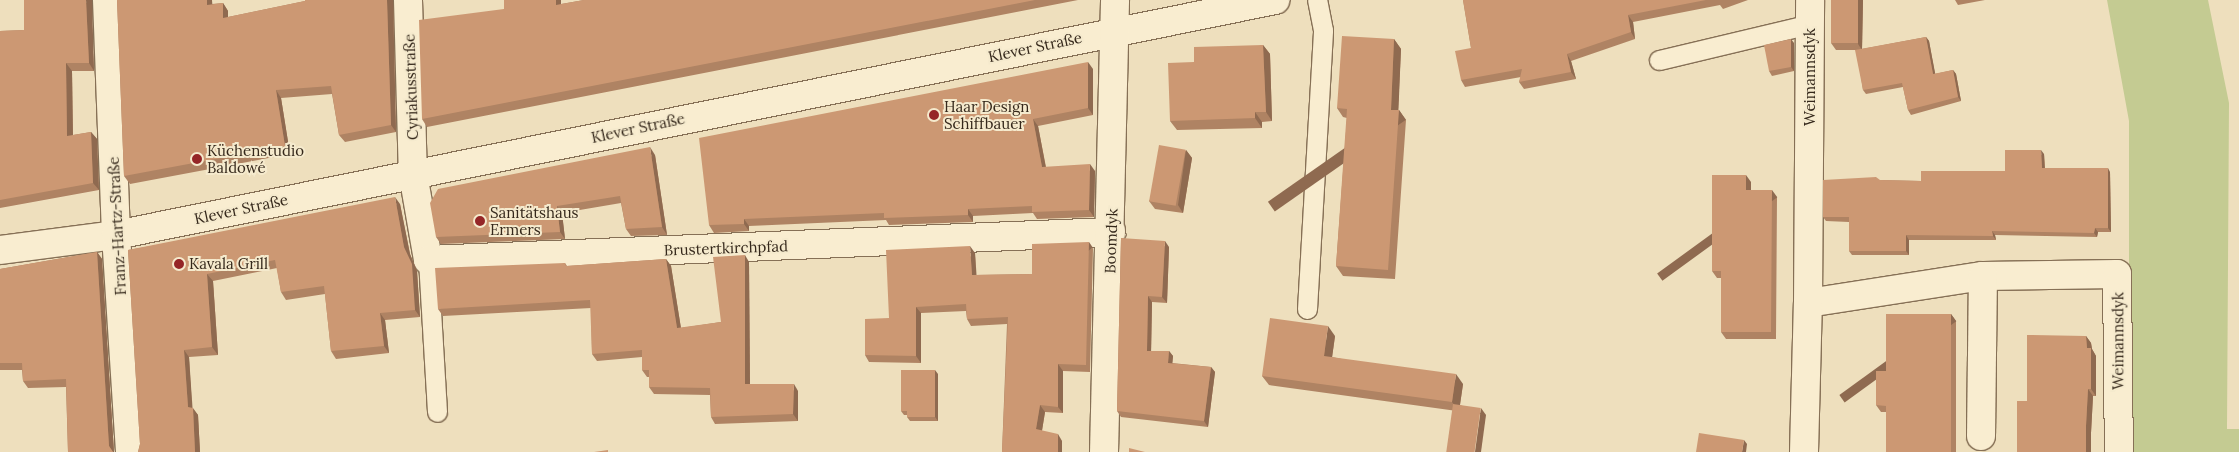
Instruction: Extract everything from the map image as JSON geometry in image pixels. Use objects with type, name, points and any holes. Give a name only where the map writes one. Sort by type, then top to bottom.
[{"type":"street","name":"Franz-Hartz-Straße","points":[[107,0],[116,235],[130,452]]},
{"type":"street","name":"Cyriakusstraße","points":[[408,0],[413,174]]},
{"type":"street","name":"Boomdyk","points":[[1104,452],[1116,30],[1115,0]]},
{"type":"street","name":"Klever Straße","points":[[0,250],[116,235],[1116,30],[1276,0]]},
{"type":"street","name":"Weimannsdyk","points":[[1804,452],[1808,303],[1810,12]]},
{"type":"street","points":[[413,174],[428,260]]},
{"type":"street","name":"Brustertkirchpfad","points":[[428,260],[1111,232]]},
{"type":"street","name":"Weimannsdyk","points":[[1808,303],[1983,276],[2117,274],[2119,452]]},
{"type":"street","points":[[1980,436],[1983,276]]},
{"type":"lane","points":[[1307,309],[1323,30],[1317,0]]},
{"type":"lane","points":[[1658,60],[1810,12]]},
{"type":"lane","points":[[428,260],[437,412]]},
{"type":"green space","points":[[2107,0],[2208,0],[2229,103],[2227,429],[2239,429],[2239,452],[2129,452],[2129,121]]},
{"type":"building","points":[[24,0],[86,0],[89,63],[66,63],[67,136],[91,132],[93,183],[0,200],[0,31],[24,30]]},
{"type":"building","points":[[117,0],[207,0],[207,5],[223,3],[223,18],[305,0],[387,0],[391,125],[339,135],[331,86],[276,90],[285,146],[124,176]]},
{"type":"building","points":[[504,0],[556,0],[556,5],[584,0],[1035,0],[422,119],[419,20],[504,9]]},
{"type":"building","points":[[1463,0],[1706,0],[1628,15],[1631,32],[1567,54],[1571,72],[1519,82],[1522,69],[1461,80],[1455,51],[1471,48]]},
{"type":"building","points":[[1831,0],[1858,0],[1858,43],[1831,43]]},
{"type":"building","points":[[1342,36],[1394,39],[1391,110],[1399,110],[1388,270],[1336,266],[1347,109],[1337,108]]},
{"type":"building","points":[[1926,37],[1933,74],[1953,70],[1958,97],[1908,110],[1902,83],[1863,90],[1855,50]]},
{"type":"building","points":[[1791,39],[1791,67],[1769,71],[1764,45]]},
{"type":"building","points":[[1263,45],[1266,112],[1255,112],[1255,118],[1170,121],[1168,63],[1194,62],[1194,47]]},
{"type":"building","points":[[1088,62],[1088,108],[1033,119],[1042,167],[1090,164],[1089,210],[1032,212],[1032,206],[968,209],[968,215],[884,218],[884,213],[744,219],[744,224],[709,225],[699,138]]},
{"type":"building","points":[[1159,145],[1186,150],[1176,206],[1149,201]]},
{"type":"building","points":[[650,147],[662,227],[626,229],[620,196],[557,206],[560,232],[436,237],[430,203],[438,189]]},
{"type":"building","points":[[2005,150],[2041,150],[2042,168],[2108,168],[2108,228],[2095,228],[2094,233],[1992,231],[1993,236],[1906,235],[1906,251],[1849,251],[1849,217],[1823,217],[1823,180],[1876,177],[1880,180],[1921,181],[1921,171],[2005,171]]},
{"type":"building","points":[[1712,175],[1746,175],[1746,190],[1772,190],[1771,332],[1721,332],[1721,271],[1712,271]]},
{"type":"building","points":[[395,197],[404,247],[412,264],[415,310],[380,313],[384,346],[331,351],[324,286],[281,292],[275,260],[207,274],[212,347],[184,350],[188,407],[193,408],[195,452],[138,452],[140,444],[128,250]]},
{"type":"building","points":[[1121,238],[1165,241],[1162,297],[1148,296],[1147,351],[1169,351],[1168,363],[1211,367],[1204,421],[1117,411]]},
{"type":"building","points":[[1089,242],[1086,365],[1058,364],[1058,407],[1040,405],[1036,429],[1058,434],[1058,452],[1002,452],[1008,317],[967,319],[966,304],[916,307],[916,356],[865,355],[865,319],[889,318],[886,250],[970,246],[972,275],[1032,274],[1032,244]]},
{"type":"building","points":[[97,252],[109,446],[113,452],[68,452],[66,379],[23,381],[22,363],[0,363],[0,269]]},
{"type":"building","points":[[745,255],[745,384],[794,384],[793,414],[711,417],[710,388],[649,387],[649,370],[642,370],[642,350],[592,354],[590,300],[438,309],[435,268],[565,263],[566,266],[666,259],[677,328],[721,322],[713,257]]},
{"type":"building","points":[[1886,314],[1951,314],[1951,452],[1886,452],[1886,406],[1876,405],[1876,371],[1886,371]]},
{"type":"building","points":[[1270,318],[1328,326],[1324,356],[1456,374],[1452,402],[1262,376]]},
{"type":"building","points":[[2027,335],[2086,336],[2087,348],[2091,348],[2091,389],[2088,389],[2086,452],[2017,452],[2017,401],[2027,401]]},
{"type":"building","points":[[901,370],[935,370],[935,417],[907,417],[907,411],[901,411]]},
{"type":"building","points":[[1453,404],[1481,408],[1475,452],[1446,452]]},
{"type":"building","points":[[1699,433],[1744,440],[1742,452],[1696,452]]},
{"type":"building","points":[[1129,448],[1145,452],[1129,452]]},
{"type":"place","name":"Haar Design Schiffbauer","points":[[934,115]]},
{"type":"place","name":"Küchenstudio Baldowé","points":[[197,159]]},
{"type":"place","name":"Sanitätshaus Ermers","points":[[480,221]]},
{"type":"place","name":"Kavala Grill","points":[[179,264]]}]
